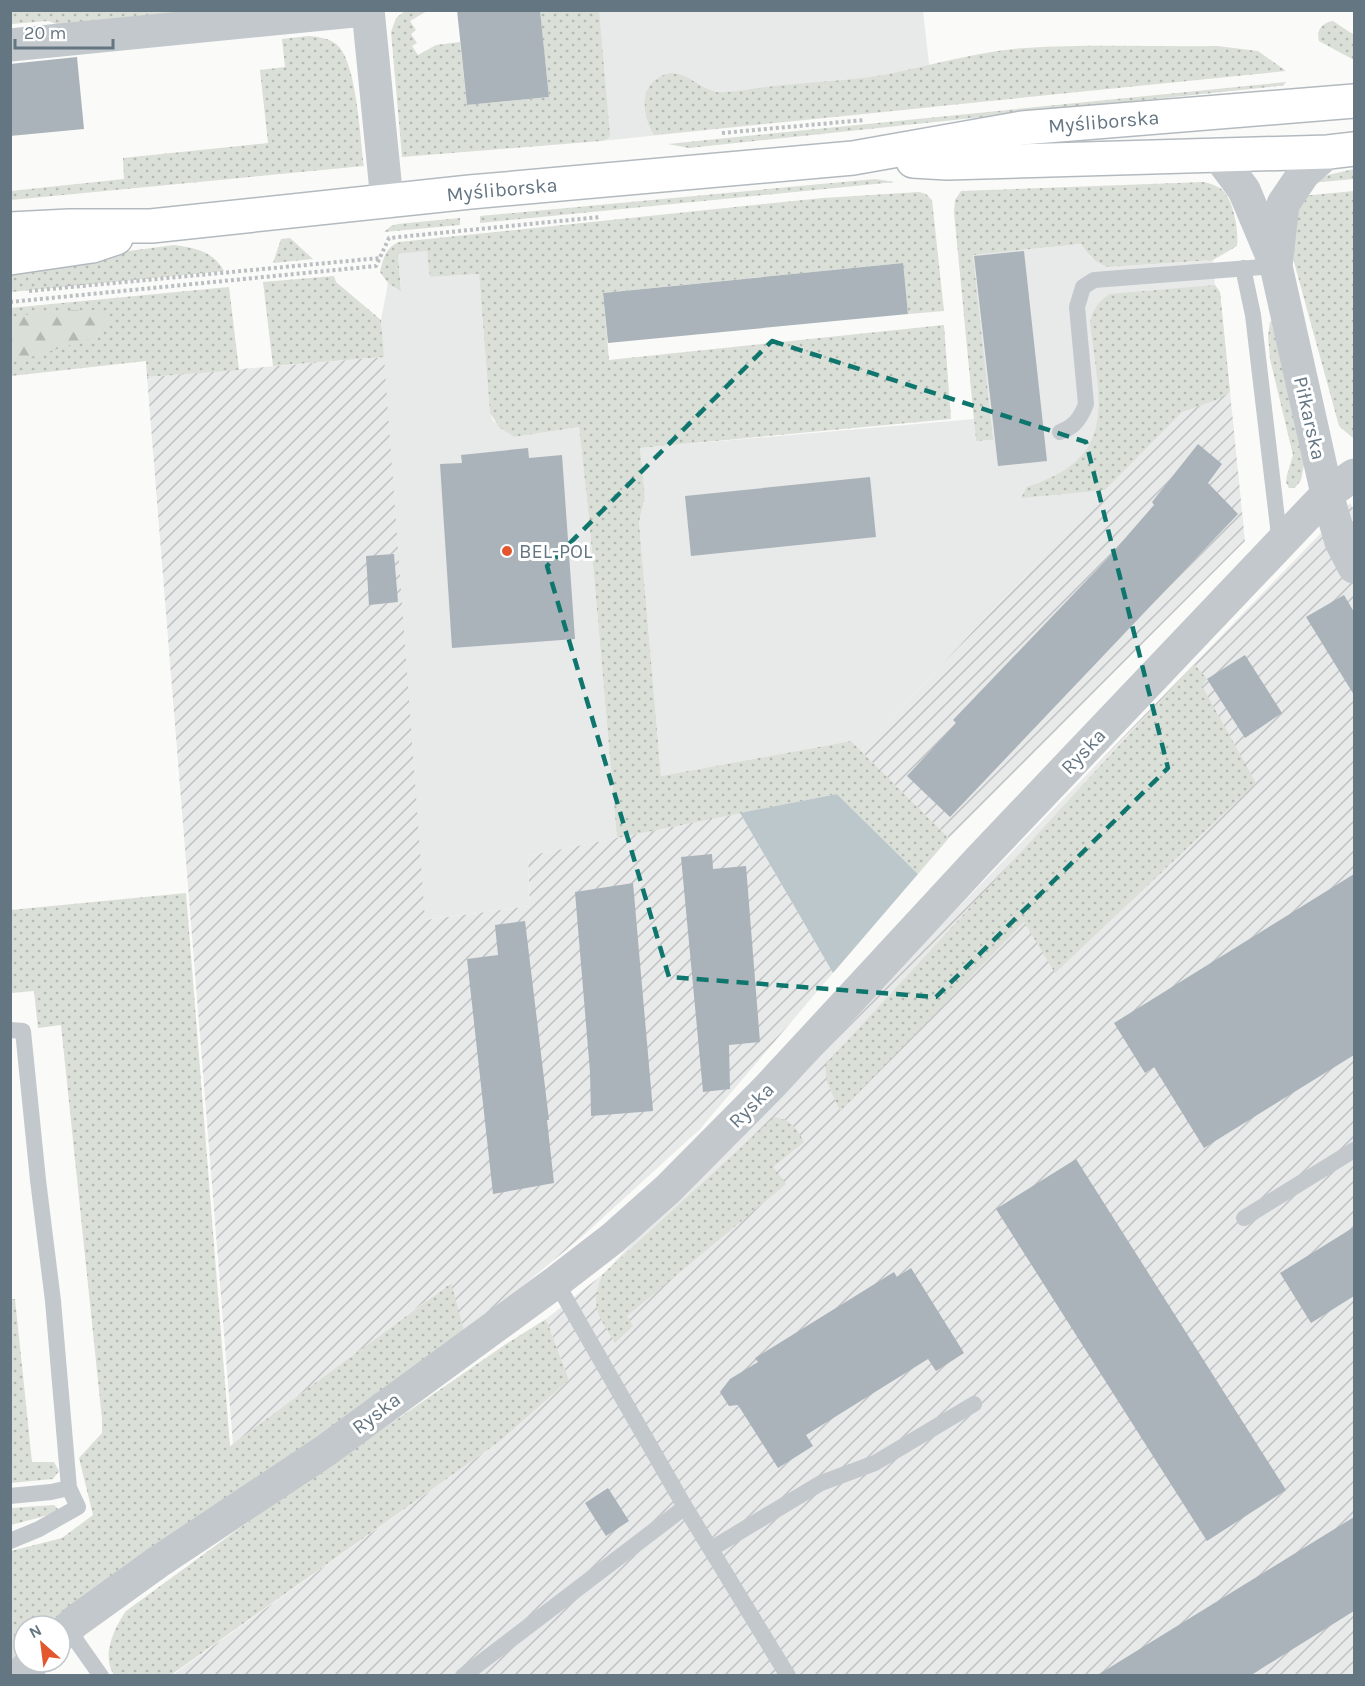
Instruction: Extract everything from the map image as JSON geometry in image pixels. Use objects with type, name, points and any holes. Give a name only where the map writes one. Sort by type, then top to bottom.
[{"type":"main road","name":"Myśliborska","points":[[10,229],[151,226],[470,192],[853,158],[1022,128],[1354,101]]},
{"type":"main road","name":"Myśliborska","points":[[853,158],[947,163],[1341,151]]},
{"type":"main road","name":"Myśliborska","points":[[10,258],[92,246],[151,226]]},
{"type":"street","points":[[10,45],[364,10]]},
{"type":"street","points":[[368,10],[387,201]]},
{"type":"street","name":"Piłkarska","points":[[1276,266],[1284,204],[1304,173],[1341,151]]},
{"type":"street","name":"Piłkarska","points":[[1218,155],[1244,190],[1276,266],[1327,494],[1341,542],[1354,567]]},
{"type":"street","name":"Ryska","points":[[72,1626],[158,1562],[325,1451],[556,1282],[613,1238],[668,1189],[762,1095],[980,859],[1327,494],[1354,475]]},
{"type":"lane","points":[[1060,432],[1076,423],[1086,404],[1077,307],[1083,287],[1094,280],[1276,266]]},
{"type":"lane","points":[[1243,268],[1253,315],[1280,545]]},
{"type":"lane","points":[[10,1030],[23,1031],[53,1301],[69,1488],[78,1507],[39,1529],[10,1541]]},
{"type":"lane","points":[[1244,1218],[1354,1150]]},
{"type":"lane","points":[[556,1282],[685,1507],[788,1676]]},
{"type":"lane","points":[[711,1549],[821,1483],[875,1463],[974,1404]]},
{"type":"lane","points":[[10,1496],[69,1488]]},
{"type":"lane","points":[[463,1676],[685,1507]]},
{"type":"lane","points":[[72,1642],[101,1676]]},
{"type":"path","points":[[10,302],[376,266],[389,238],[604,216]]},
{"type":"path","points":[[22,292],[380,258]]},
{"type":"highlighted area","points":[[772,341],[1086,442],[1168,768],[936,997],[669,977],[547,566]]},
{"type":"shaded area","points":[[588,11],[923,11],[934,107],[601,141]]},
{"type":"shaded area","points":[[1081,244],[1090,257],[1109,267],[1213,260],[1215,285],[1220,292],[1230,392],[1105,490],[861,751],[851,741],[661,776],[639,522],[645,497],[640,448],[974,419],[976,441],[992,440],[973,255]]},
{"type":"shaded area","points":[[427,251],[431,277],[479,274],[490,413],[493,421],[514,437],[579,427],[617,838],[528,856],[530,906],[424,920],[381,320],[388,283],[401,290],[398,254]]},
{"type":"shaded area","points":[[384,357],[425,920],[530,906],[528,856],[740,813],[833,973],[700,1129],[585,1234],[465,1334],[450,1283],[233,1445],[147,377]]},
{"type":"shaded area","points":[[1230,392],[1245,541],[949,838],[861,751],[1105,490],[1182,412],[1216,400]]},
{"type":"shaded area","points":[[1350,503],[1354,510],[1354,1675],[171,1676],[500,1441],[569,1380],[546,1319],[602,1275]]},
{"type":"shaded area","points":[[837,794],[918,874],[833,973],[740,813]]},
{"type":"green space","points":[[11,11],[203,11],[59,25],[48,21],[11,24]]},
{"type":"green space","points":[[405,11],[427,11],[410,21],[416,30],[411,34],[417,43],[412,46],[418,55],[436,45],[460,42],[467,105],[549,97],[540,11],[599,11],[610,136],[601,141],[402,157],[391,32],[396,18]]},
{"type":"green space","points":[[1333,21],[1354,35],[1354,60],[1319,41],[1318,34],[1321,28]]},
{"type":"green space","points":[[309,36],[327,39],[336,44],[349,66],[356,100],[364,166],[11,200],[11,191],[124,179],[123,158],[268,143],[260,70],[285,67],[282,39]]},
{"type":"green space","points":[[1217,46],[1258,51],[1286,71],[654,135],[650,128],[645,105],[645,97],[652,83],[666,74],[674,73],[709,90],[728,92],[857,79],[972,55],[1026,48]]},
{"type":"green space","points":[[1286,82],[1283,86],[689,148],[668,144]]},
{"type":"green space","points":[[1354,169],[1354,179],[1311,183],[1328,175]]},
{"type":"green space","points":[[875,179],[895,182],[480,223],[480,216]]},
{"type":"green space","points":[[1204,182],[1218,187],[1225,193],[1231,204],[1236,226],[1237,246],[1213,260],[1109,267],[1093,258],[1081,244],[973,255],[993,440],[976,441],[954,212],[955,200],[961,191]]},
{"type":"green space","points":[[1354,191],[1354,439],[1339,426],[1291,251],[1301,196]]},
{"type":"green space","points":[[919,192],[926,194],[932,200],[944,311],[908,314],[902,263],[603,293],[609,360],[944,325],[951,419],[640,448],[645,497],[639,522],[661,776],[851,741],[949,838],[918,874],[837,794],[617,838],[579,427],[514,437],[499,427],[490,413],[479,274],[430,277],[427,251],[398,254],[401,291],[388,283],[380,272],[386,254],[399,242],[823,198]]},
{"type":"green space","points":[[460,218],[460,225],[384,232],[398,224]]},
{"type":"green space","points":[[290,238],[313,259],[273,263],[281,239]]},
{"type":"green space","points":[[174,245],[196,249],[209,255],[220,264],[224,271],[11,292],[11,270],[69,259]]},
{"type":"green space","points":[[334,276],[336,282],[381,320],[384,357],[273,366],[263,282]]},
{"type":"green space","points":[[1215,285],[1220,292],[1230,392],[1216,400],[1182,412],[1105,490],[1021,498],[1027,487],[1057,474],[1078,459],[1091,442],[1097,422],[1099,400],[1090,321],[1100,302],[1110,294]]},
{"type":"green space","points":[[229,287],[239,370],[147,377],[146,361],[11,376],[10,308]]},
{"type":"green space","points":[[60,310],[100,310],[114,319],[100,336],[11,363],[11,317]]},
{"type":"green space","points":[[1273,320],[1305,460],[1301,480],[1295,488],[1289,488],[1286,482],[1293,455],[1270,359],[1268,336],[1270,322]]},
{"type":"green space","points":[[1194,664],[1207,679],[1202,686],[1256,783],[1055,973],[1024,922],[840,1111],[827,1082],[825,1065]]},
{"type":"green space","points":[[186,893],[230,1446],[451,1283],[465,1334],[67,1614],[12,1614],[11,1660],[11,1551],[62,1538],[93,1515],[79,1458],[102,1433],[102,1419],[61,1025],[38,1028],[34,991],[11,993],[11,910]]},
{"type":"green space","points":[[774,1117],[792,1125],[804,1142],[773,1167],[786,1184],[627,1316],[633,1326],[615,1343],[600,1318],[596,1304],[602,1275]]},
{"type":"green space","points":[[11,1299],[15,1299],[32,1462],[54,1462],[59,1471],[53,1479],[11,1483]]},
{"type":"green space","points":[[546,1319],[569,1380],[500,1441],[171,1675],[114,1675],[110,1667],[109,1651],[117,1625],[126,1611],[241,1527],[506,1344]]},
{"type":"green space","points":[[54,1505],[58,1509],[56,1513],[11,1525],[11,1508]]},
{"type":"building","points":[[457,10],[540,10],[549,97],[467,105]]},
{"type":"building","points":[[77,57],[84,129],[10,136],[10,64]]},
{"type":"building","points":[[1024,251],[1047,461],[998,466],[974,256]]},
{"type":"building","points":[[903,263],[908,314],[608,343],[603,293]]},
{"type":"building","points":[[1198,444],[1222,464],[1208,483],[1238,514],[950,817],[907,776],[956,723],[953,720],[1107,559],[1154,505],[1152,502]]},
{"type":"building","name":"BEL-POL","points":[[528,448],[529,458],[562,455],[575,639],[452,648],[440,464],[462,463],[461,455]]},
{"type":"building","points":[[870,477],[876,537],[691,556],[685,496]]},
{"type":"building","points":[[394,554],[398,602],[369,605],[366,556]]},
{"type":"building","points":[[1344,595],[1354,612],[1354,695],[1306,617]]},
{"type":"building","points":[[1245,655],[1282,713],[1245,738],[1207,679]]},
{"type":"building","points":[[712,854],[713,869],[746,866],[760,1042],[729,1045],[730,1089],[703,1092],[681,857]]},
{"type":"building","points":[[1354,874],[1354,1055],[1204,1148],[1154,1067],[1145,1073],[1114,1023]]},
{"type":"building","points":[[633,883],[653,1111],[591,1116],[590,1072],[575,892]]},
{"type":"building","points":[[525,921],[549,1120],[547,1120],[554,1183],[493,1194],[467,959],[498,955],[495,925]]},
{"type":"building","points":[[1076,1159],[1286,1490],[1207,1541],[996,1209]]},
{"type":"building","points":[[1354,1227],[1354,1296],[1311,1323],[1280,1273]]},
{"type":"building","points":[[911,1268],[964,1353],[936,1371],[928,1359],[806,1435],[813,1446],[778,1468],[738,1405],[729,1406],[720,1392],[730,1379],[758,1362],[755,1358],[894,1272],[897,1277]]},
{"type":"building","points":[[608,1488],[629,1521],[606,1536],[585,1503]]},
{"type":"building","points":[[1354,1517],[1354,1611],[1250,1676],[1096,1676]]},
{"type":"place","name":"BEL-POL","points":[[507,551]]}]
